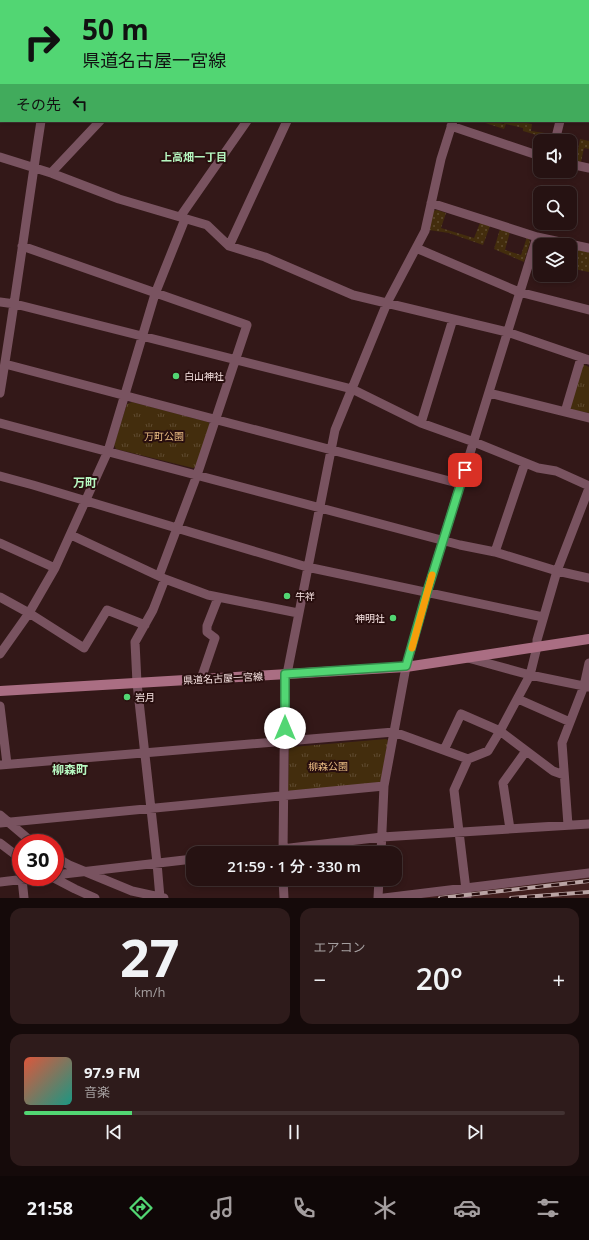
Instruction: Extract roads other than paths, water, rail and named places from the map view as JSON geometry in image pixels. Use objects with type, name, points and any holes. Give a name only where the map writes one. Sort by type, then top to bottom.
[{"type":"main road","name":"県道名古屋一宮線","points":[[0,691],[406,666],[589,640]]},
{"type":"street","points":[[0,393],[41,122]]},
{"type":"street","points":[[52,173],[99,122]]},
{"type":"street","points":[[0,654],[29,613],[55,568],[108,451],[155,294],[183,218],[246,122]]},
{"type":"street","points":[[229,246],[287,122]]},
{"type":"street","points":[[557,134],[560,122]]},
{"type":"street","points":[[283,846],[286,674],[335,430],[387,303],[425,231],[441,158],[452,124],[533,153]]},
{"type":"street","points":[[0,157],[52,173],[119,199],[207,225],[229,246],[265,257],[353,295],[507,332],[585,359],[565,412]]},
{"type":"street","points":[[577,165],[589,168]]},
{"type":"street","points":[[431,203],[537,237],[589,248]]},
{"type":"street","points":[[381,846],[384,786],[406,666],[427,592],[537,237]]},
{"type":"street","points":[[22,246],[155,294],[247,325],[216,420],[177,528],[153,610],[135,642],[137,683],[161,898],[132,891],[64,862]]},
{"type":"street","points":[[416,248],[519,292],[589,310]]},
{"type":"street","points":[[0,302],[14,304],[352,389],[421,423],[474,442],[538,468],[556,471],[589,487],[557,571],[536,640],[537,647],[530,675],[500,732],[488,751],[468,759],[394,732],[4,765],[0,706]]},
{"type":"street","points":[[421,423],[454,319]]},
{"type":"street","points":[[5,364],[461,484]]},
{"type":"street","points":[[489,392],[589,418]]},
{"type":"street","points":[[0,423],[320,508],[495,552],[557,571],[589,578]]},
{"type":"street","points":[[495,552],[525,463]]},
{"type":"street","points":[[0,476],[307,567],[543,617]]},
{"type":"street","points":[[71,535],[162,578],[218,598],[298,613]]},
{"type":"street","points":[[0,543],[55,568]]},
{"type":"street","points":[[0,597],[29,613],[84,648],[107,610],[145,625]]},
{"type":"street","points":[[201,679],[215,638],[207,632],[207,626],[218,598]]},
{"type":"street","points":[[468,658],[530,675],[586,686]]},
{"type":"street","points":[[568,825],[562,743],[586,686],[589,663]]},
{"type":"street","points":[[518,699],[570,722]]},
{"type":"street","points":[[444,750],[461,714],[500,732],[553,771],[564,775]]},
{"type":"street","points":[[510,829],[503,783],[526,751]]},
{"type":"street","points":[[467,898],[454,790],[468,759]]},
{"type":"street","points":[[4,822],[384,786]]},
{"type":"street","points":[[0,815],[4,822],[21,834]]},
{"type":"street","points":[[318,846],[382,837],[589,824]]},
{"type":"street","points":[[0,843],[12,852]]},
{"type":"street","points":[[64,874],[186,860]]},
{"type":"street","points":[[384,898],[589,873]]},
{"type":"street","points":[[0,882],[12,880]]},
{"type":"street","points":[[64,883],[95,898]]},
{"type":"street","points":[[23,886],[24,898]]},
{"type":"street","points":[[283,886],[284,898]]},
{"type":"street","points":[[378,898],[379,886]]},
{"type":"railway","points":[[440,898],[589,881]]},
{"type":"railway","points":[[511,898],[589,892]]},
{"type":"place","name":"白山神社","points":[[176,376]]},
{"type":"place","name":"牛祥","points":[[287,596]]},
{"type":"place","name":"神明社","points":[[393,618]]},
{"type":"place","name":"岩月","points":[[127,697]]},
{"type":"district","name":"上高畑一丁目","points":[[194,156]]},
{"type":"district","name":"万町","points":[[85,482]]},
{"type":"district","name":"柳森町","points":[[70,769]]},
{"type":"park label","name":"万町公園","points":[[164,436]]},
{"type":"park label","name":"柳森公園","points":[[328,766]]}]
